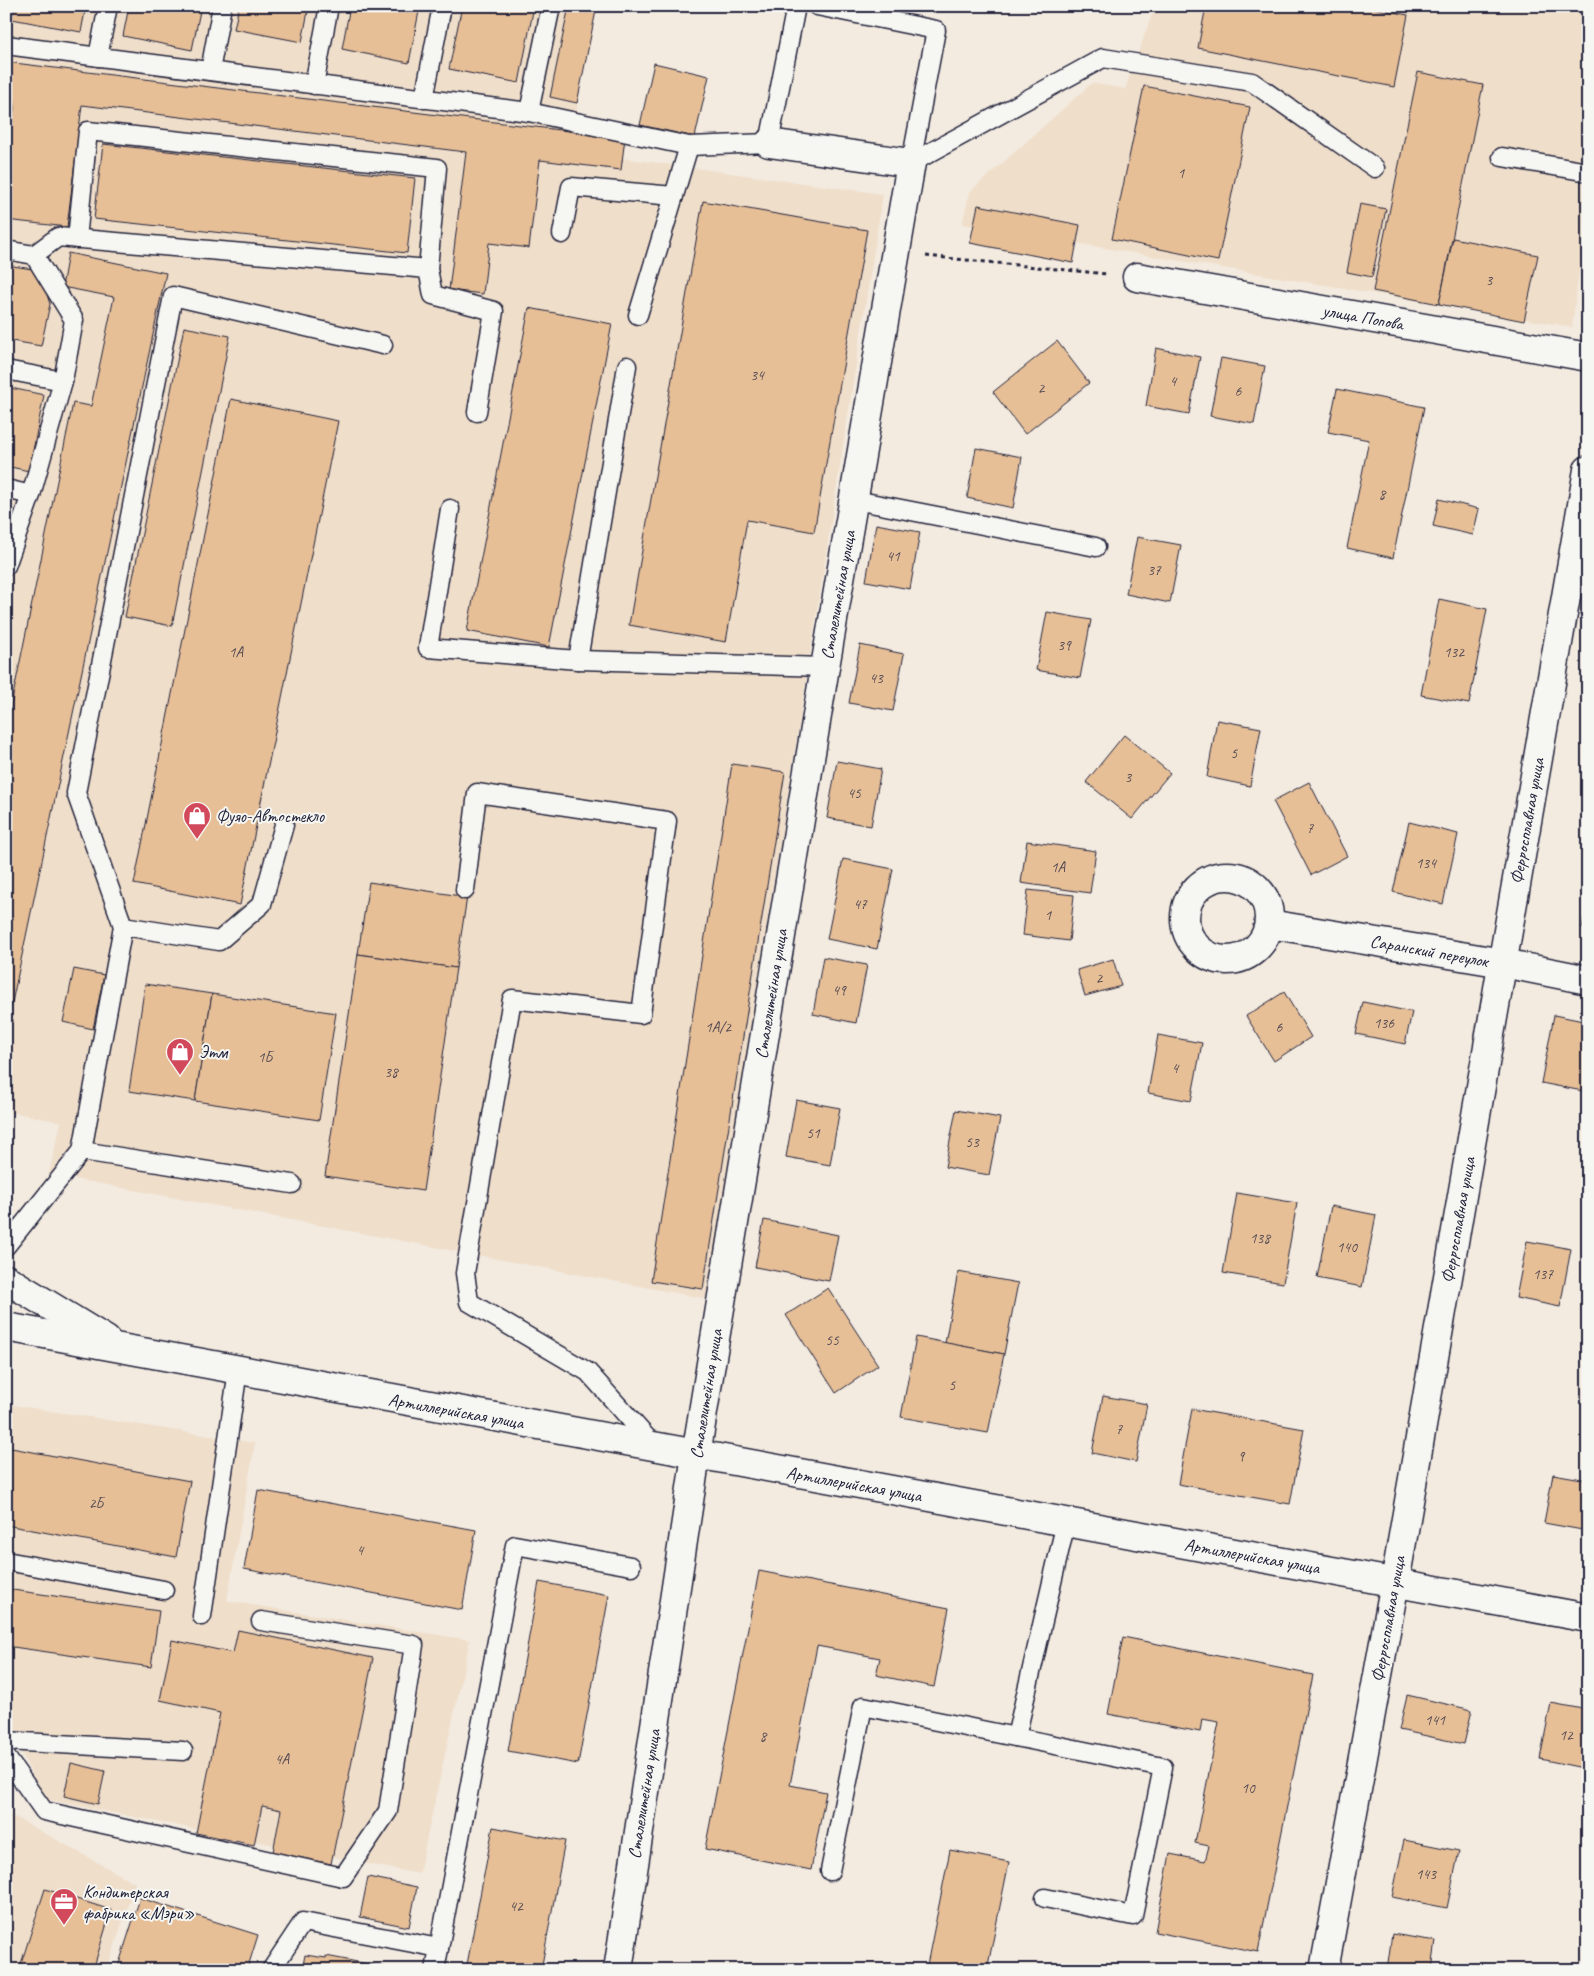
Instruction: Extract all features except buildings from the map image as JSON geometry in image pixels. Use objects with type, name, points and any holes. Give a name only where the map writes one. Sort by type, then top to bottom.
[{"type":"street","points":[[768,143],[911,163]]},
{"type":"street","name":"Сталелитейная улица","points":[[618,1970],[696,1455],[825,667],[911,163]]},
{"type":"street","name":"улица Попова","points":[[1137,277],[1588,357]]},
{"type":"street","name":"Ферросплавная улица","points":[[1324,1970],[1395,1582],[1588,470]]},
{"type":"street","name":"Саранский переулок","points":[[1269,924],[1503,963],[1588,980]]},
{"type":"street","name":"Артиллерийская улица","points":[[6,1279],[120,1349]]},
{"type":"street","name":"Артиллерийская улица","points":[[6,1327],[1588,1618]]},
{"type":"lane","points":[[98,57],[108,6]]},
{"type":"lane","points":[[210,71],[222,6]]},
{"type":"lane","points":[[314,85],[329,6]]},
{"type":"lane","points":[[424,99],[442,6]]},
{"type":"lane","points":[[529,112],[551,6]]},
{"type":"lane","points":[[6,45],[529,112],[689,146],[768,143],[796,6]]},
{"type":"lane","points":[[817,6],[936,30],[911,163]]},
{"type":"lane","points":[[911,163],[1103,58],[1252,82],[1375,168]]},
{"type":"lane","points":[[77,239],[88,131],[437,168],[428,269],[433,295],[494,311],[477,412]]},
{"type":"lane","points":[[638,315],[689,146]]},
{"type":"lane","points":[[1502,157],[1588,172]]},
{"type":"lane","points":[[562,234],[571,187],[674,196]]},
{"type":"lane","points":[[6,250],[34,255],[58,238],[428,269]]},
{"type":"lane","points":[[6,566],[31,495],[63,381],[74,320],[34,255]]},
{"type":"lane","points":[[6,1246],[82,1151],[123,926],[76,792],[173,296],[383,345]]},
{"type":"lane","points":[[578,660],[627,366]]},
{"type":"lane","points":[[6,370],[63,381]]},
{"type":"lane","points":[[6,489],[31,495]]},
{"type":"lane","points":[[855,500],[1096,547]]},
{"type":"lane","points":[[450,510],[428,648],[578,660],[825,667]]},
{"type":"lane","points":[[465,890],[477,793],[666,821],[641,1014],[512,999],[465,1273],[469,1302],[588,1372],[657,1448]]},
{"type":"lane","points":[[123,926],[219,941],[262,904],[284,826]]},
{"type":"lane","points":[[82,1151],[292,1184]]},
{"type":"lane","points":[[202,1616],[238,1370]]},
{"type":"lane","points":[[1016,1737],[1066,1522]]},
{"type":"lane","points":[[435,1970],[515,1544],[631,1566]]},
{"type":"lane","points":[[6,1561],[164,1590]]},
{"type":"lane","points":[[6,1757],[44,1811],[343,1877],[388,1811],[414,1645],[261,1621]]},
{"type":"lane","points":[[830,1870],[863,1706],[1163,1766],[1133,1916],[1045,1898]]},
{"type":"lane","points":[[6,1741],[183,1751]]},
{"type":"lane","points":[[271,1970],[303,1922],[439,1948]]},
{"type":"path","points":[[896,253],[1137,277]]},
{"type":"shaded area","points":[[6,6],[597,6],[577,103],[578,152],[883,194],[708,1299],[49,1174],[61,1122],[6,1111]]},
{"type":"shaded area","points":[[1155,6],[1588,6],[1588,202],[1572,327],[962,224],[970,192],[1092,83],[1125,89]]},
{"type":"shaded area","points":[[6,1404],[255,1443],[227,1601],[470,1640],[419,1874],[44,1799],[6,1721]]},
{"type":"shaded area","name":"Кондитерская фабрика «Мэри»","points":[[6,1812],[135,1883],[107,1970],[6,1970]]},
{"type":"place","name":"Фуяо-Автостекло","points":[[197,840]]},
{"type":"place","name":"Этм","points":[[180,1076]]},
{"type":"place","name":"Кондитерская фабрика «Мэри»","points":[[64,1926]]}]
